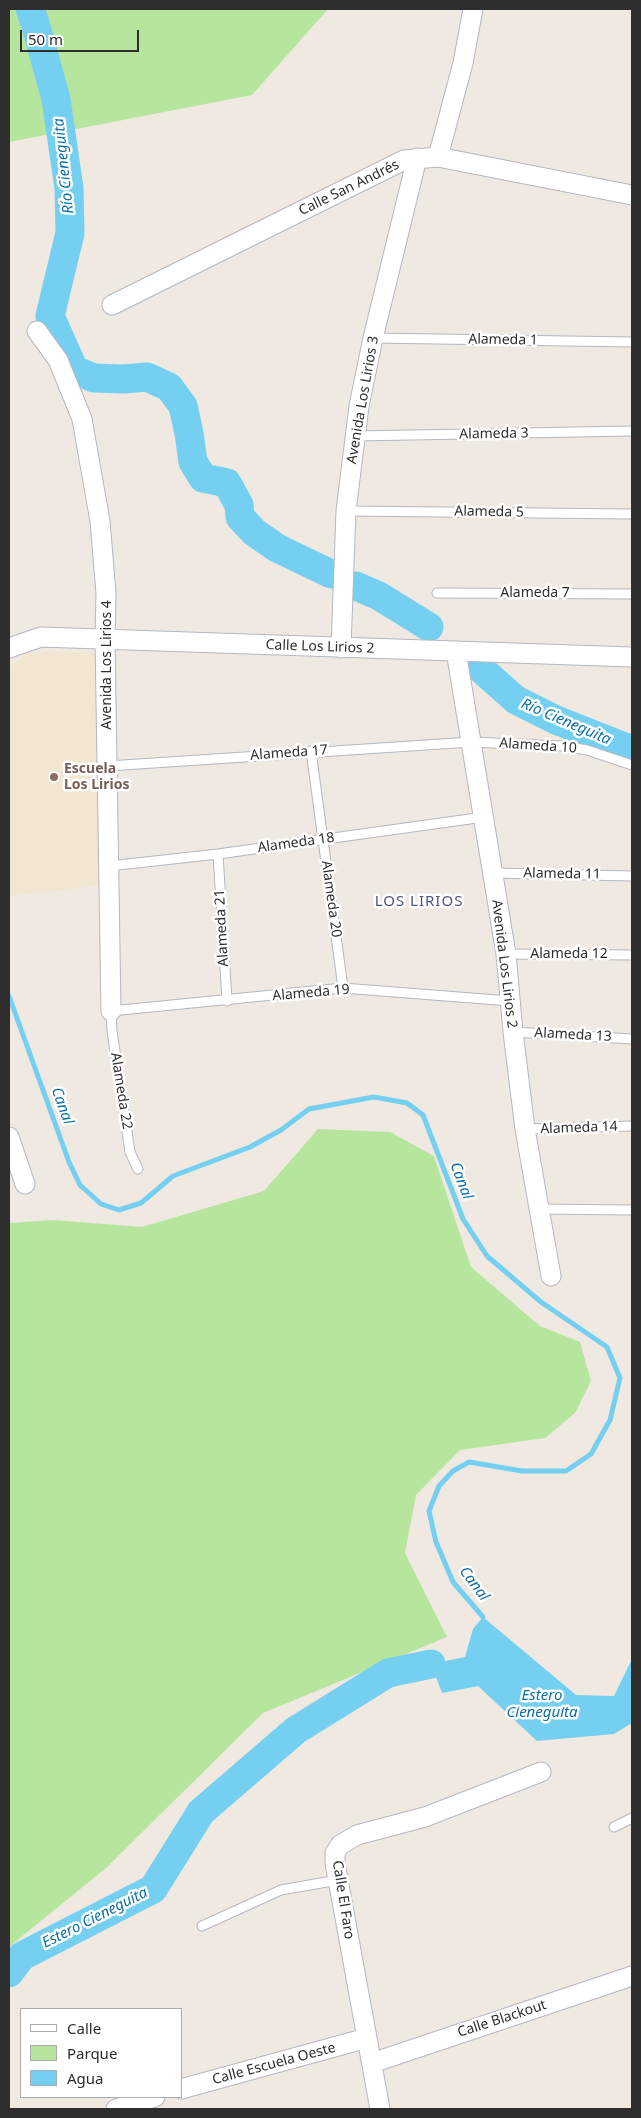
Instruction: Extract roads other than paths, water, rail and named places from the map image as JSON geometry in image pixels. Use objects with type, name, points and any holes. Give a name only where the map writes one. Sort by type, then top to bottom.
[{"type":"street","points":[[438,157],[464,63],[473,9]]},
{"type":"street","name":"Calle San Andrés","points":[[112,305],[404,160],[438,157],[632,195]]},
{"type":"street","name":"Avenida Los Lirios 3","points":[[341,648],[346,511],[355,436],[373,338],[417,158]]},
{"type":"street","name":"Avenida Los Lirios 4","points":[[37,331],[58,360],[82,419],[100,521],[106,593],[105,638],[111,1011]]},
{"type":"street","name":"Calle Los Lirios 2","points":[[9,648],[41,637],[632,657]]},
{"type":"street","name":"Avenida Los Lirios 2","points":[[456,651],[506,954],[525,1129],[551,1276]]},
{"type":"street","points":[[9,1137],[25,1184]]},
{"type":"street","name":"Calle El Faro","points":[[380,2109],[338,1880],[335,1853],[340,1845],[357,1835],[425,1817],[541,1772]]},
{"type":"street","name":"Calle Blackout","points":[[372,2063],[632,1976]]},
{"type":"street","name":"Calle Escuela Oeste","points":[[182,2089],[367,2038]]},
{"type":"street","points":[[116,2109],[152,2098]]},
{"type":"lane","name":"Alameda 1","points":[[373,338],[632,342]]},
{"type":"lane","name":"Alameda 3","points":[[355,436],[632,431]]},
{"type":"lane","name":"Alameda 5","points":[[346,511],[632,514]]},
{"type":"lane","name":"Alameda 7","points":[[437,593],[632,594]]},
{"type":"lane","name":"Alameda 17","points":[[108,766],[311,751],[471,742]]},
{"type":"lane","name":"Alameda 10","points":[[471,742],[563,746],[587,750],[632,765]]},
{"type":"lane","name":"Alameda 20","points":[[311,751],[343,988]]},
{"type":"lane","name":"Alameda 18","points":[[109,866],[218,854],[484,817]]},
{"type":"lane","name":"Alameda 21","points":[[218,854],[227,1001]]},
{"type":"lane","name":"Alameda 11","points":[[492,873],[632,876]]},
{"type":"lane","name":"Alameda 12","points":[[506,954],[632,954]]},
{"type":"lane","name":"Alameda 19","points":[[111,1011],[343,988],[510,1000]]},
{"type":"lane","name":"Alameda 22","points":[[111,1011],[112,1031],[130,1152],[138,1169]]},
{"type":"lane","name":"Alameda 13","points":[[513,1032],[632,1039]]},
{"type":"lane","name":"Alameda 14","points":[[525,1129],[632,1126]]},
{"type":"lane","points":[[539,1209],[632,1210]]},
{"type":"lane","points":[[614,1827],[632,1818]]},
{"type":"lane","points":[[202,1926],[281,1890],[338,1880]]},
{"type":"water","name":"Estero Cieneguita","points":[[483,1617],[576,1695],[614,1696],[632,1659],[632,1723],[614,1734],[537,1741],[478,1686],[442,1693],[431,1664],[465,1657],[473,1629]]},
{"type":"waterway","name":"Río Cieneguita","points":[[30,9],[56,99],[69,188],[70,233],[50,316],[74,370],[94,378],[124,379],[147,377],[169,387],[183,406],[193,462],[203,478],[227,483],[239,505],[240,517],[254,532],[277,548],[331,574]]},
{"type":"waterway","name":"Río Cieneguita","points":[[356,586],[379,596],[429,627]]},
{"type":"waterway","name":"Río Cieneguita","points":[[481,669],[516,700],[556,720],[632,750]]},
{"type":"waterway","name":"Canal","points":[[9,996],[69,1162],[80,1185],[101,1204],[119,1210],[141,1203],[173,1176],[250,1147],[281,1130],[309,1109],[374,1097],[407,1103],[423,1115],[463,1219],[487,1256],[541,1302],[607,1347],[620,1378],[610,1420],[591,1454],[566,1471],[522,1471],[469,1462],[453,1471],[439,1486],[429,1511],[436,1542],[453,1582],[483,1617]]},
{"type":"waterway","name":"Estero Cieneguita","points":[[9,1973],[22,1956],[153,1889],[201,1812],[296,1730],[388,1673],[431,1664]]},
{"type":"place","name":"Escuela Los Lirios","points":[[54,777]]},
{"type":"district","name":"LOS LIRIOS","points":[[419,902]]}]
